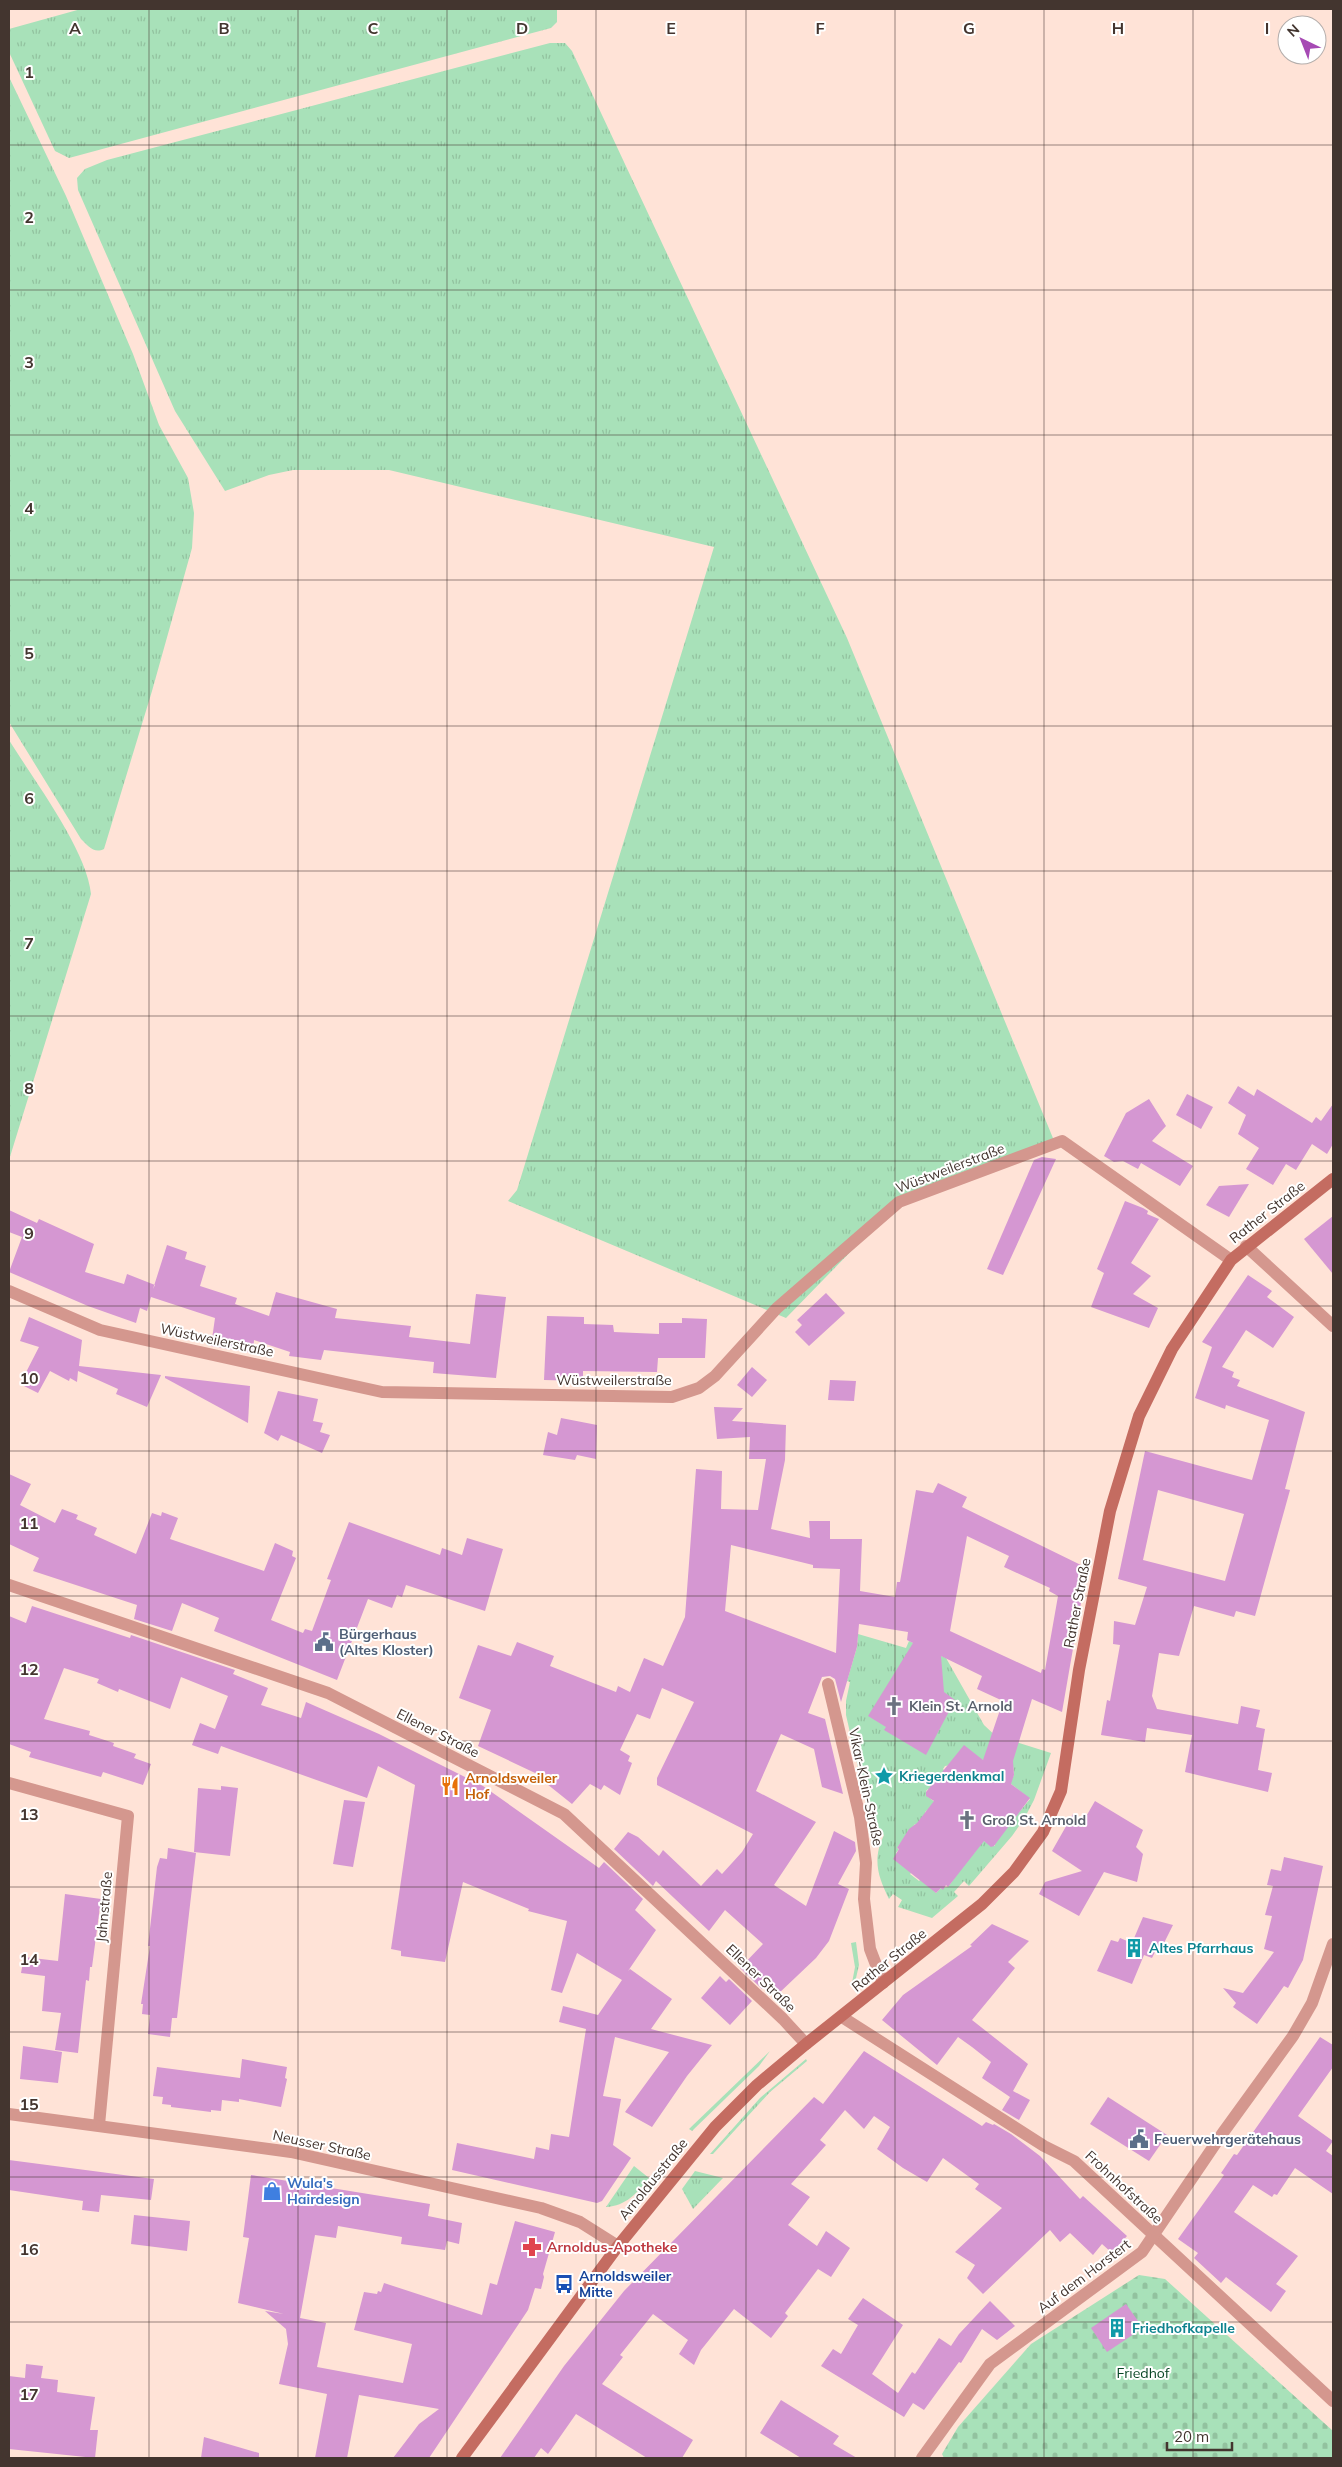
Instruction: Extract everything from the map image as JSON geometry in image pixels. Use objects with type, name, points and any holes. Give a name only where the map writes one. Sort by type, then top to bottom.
[{"type":"main road","name":"Rather Straße","points":[[842,2017],[982,1904],[1014,1872],[1043,1832],[1061,1791],[1078,1670],[1110,1511],[1139,1416],[1172,1349],[1231,1260],[1246,1246],[1333,1179]]},
{"type":"main road","name":"Arnoldusstraße","points":[[462,2458],[618,2246],[716,2128],[758,2085],[806,2044],[842,2017]]},
{"type":"street","name":"Wüstweilerstraße","points":[[9,1291],[100,1330],[382,1392],[672,1397],[699,1388],[715,1376],[776,1308],[899,1202],[1062,1141],[1231,1260]]},
{"type":"street","points":[[1246,1246],[1333,1326]]},
{"type":"street","name":"Ellener Straße","points":[[9,1585],[328,1693],[564,1814],[769,2006],[806,2044]]},
{"type":"street","name":"Vikar-Klein-Straße","points":[[828,1684],[860,1817],[866,1863],[864,1898],[870,1949],[883,1984]]},
{"type":"street","name":"Jahnstraße","points":[[9,1784],[128,1816],[99,2125]]},
{"type":"street","name":"Auf dem Horstert","points":[[922,2458],[990,2364],[1142,2252],[1222,2134],[1293,2036],[1312,2003],[1333,1944]]},
{"type":"street","name":"Frohnhofstraße","points":[[842,2017],[1044,2146],[1074,2160],[1333,2401]]},
{"type":"street","name":"Neusser Straße","points":[[9,2114],[291,2152],[541,2208],[580,2222],[618,2246]]},
{"type":"green space","points":[[81,9],[557,9],[557,22],[551,28],[69,158],[55,151],[9,52],[9,29]]},
{"type":"green space","points":[[550,43],[565,43],[572,51],[847,638],[1055,1143],[899,1202],[786,1318],[508,1201],[517,1190],[714,547],[389,470],[293,470],[269,475],[225,491],[175,411],[78,190],[77,178],[85,169],[107,160]]},
{"type":"green space","points":[[9,77],[66,196],[133,354],[159,425],[188,478],[194,513],[192,548],[152,691],[104,849],[97,851],[81,839],[9,722]]},
{"type":"green space","points":[[9,740],[70,836],[87,876],[91,894],[9,1160]]},
{"type":"green space","points":[[858,1634],[906,1648],[909,1641],[946,1658],[984,1725],[1000,1740],[1003,1738],[1051,1753],[1034,1800],[1012,1836],[969,1886],[964,1881],[954,1892],[958,1896],[932,1918],[898,1907],[902,1900],[893,1894],[889,1899],[879,1875],[878,1852],[884,1835],[871,1825],[846,1715],[846,1701],[850,1682],[847,1681],[857,1647]],"holes":[[[988,1759],[1013,1766],[1014,1775],[1010,1783],[1030,1799],[1012,1821],[1014,1822],[1010,1823],[995,1842],[995,1846],[982,1840],[974,1850],[975,1853],[973,1852],[948,1887],[941,1888],[936,1893],[921,1879],[919,1881],[910,1874],[912,1872],[896,1853],[899,1849],[897,1848],[915,1824],[918,1825],[926,1815],[925,1812],[936,1803],[927,1796],[926,1791],[930,1790],[945,1771],[943,1769],[945,1766]]]},
{"type":"green space","points":[[856,1942],[859,1965],[854,1987],[852,1983],[855,1967],[851,1943]]},
{"type":"green space","points":[[770,2051],[759,2066],[692,2131],[689,2129]]},
{"type":"green space","points":[[806,2059],[807,2061],[770,2092],[713,2154],[710,2154],[760,2098]]},
{"type":"green space","points":[[634,2166],[649,2178],[635,2194],[625,2201],[606,2207]]},
{"type":"green space","points":[[695,2171],[723,2178],[693,2209],[682,2189]]},
{"type":"green space","name":"Friedhof","points":[[1139,2275],[1165,2279],[1333,2431],[1333,2458],[944,2458],[942,2454],[958,2427],[1031,2344]]},
{"type":"building","points":[[1238,1086],[1254,1096],[1257,1089],[1312,1123],[1316,1117],[1321,1121],[1333,1104],[1333,1144],[1327,1154],[1312,1144],[1296,1170],[1286,1164],[1273,1185],[1246,1169],[1259,1148],[1238,1134],[1246,1115],[1228,1103]]},
{"type":"building","points":[[1187,1094],[1213,1107],[1201,1129],[1176,1115]]},
{"type":"building","points":[[1149,1099],[1166,1126],[1152,1141],[1193,1166],[1180,1186],[1141,1163],[1138,1169],[1123,1161],[1114,1162],[1104,1156],[1126,1113]]},
{"type":"building","points":[[1042,1157],[1056,1159],[1003,1275],[987,1269],[1034,1160]]},
{"type":"building","points":[[1249,1184],[1229,1217],[1206,1205],[1219,1186]]},
{"type":"building","points":[[1125,1201],[1143,1208],[1148,1211],[1147,1214],[1159,1219],[1131,1263],[1151,1276],[1133,1294],[1158,1308],[1149,1328],[1091,1307],[1104,1273],[1097,1269]]},
{"type":"building","points":[[9,1210],[37,1223],[39,1219],[94,1244],[85,1272],[124,1284],[127,1274],[154,1285],[167,1245],[187,1252],[185,1259],[206,1266],[200,1286],[237,1298],[235,1304],[269,1316],[276,1292],[337,1309],[335,1318],[411,1326],[409,1337],[470,1344],[476,1294],[506,1297],[496,1378],[433,1373],[434,1362],[324,1350],[321,1360],[289,1356],[290,1352],[254,1340],[253,1353],[211,1346],[215,1318],[151,1297],[147,1311],[140,1308],[136,1323],[88,1306],[9,1272],[22,1237],[9,1232]]},
{"type":"building","points":[[1333,1216],[1333,1274],[1304,1239]]},
{"type":"building","points":[[1248,1275],[1272,1291],[1267,1297],[1294,1317],[1273,1348],[1246,1330],[1222,1367],[1234,1372],[1232,1377],[1240,1380],[1237,1386],[1305,1412],[1285,1489],[1290,1490],[1255,1616],[1236,1611],[1234,1617],[1194,1606],[1179,1656],[1159,1653],[1152,1696],[1157,1709],[1238,1724],[1241,1706],[1260,1710],[1256,1727],[1265,1729],[1258,1770],[1272,1773],[1268,1792],[1185,1772],[1192,1735],[1147,1728],[1145,1742],[1101,1735],[1107,1700],[1110,1701],[1120,1645],[1113,1644],[1114,1621],[1135,1625],[1147,1587],[1118,1579],[1145,1451],[1252,1480],[1269,1420],[1226,1405],[1225,1409],[1195,1398],[1212,1347],[1202,1342]],"holes":[[[1158,1490],[1244,1514],[1225,1581],[1143,1560]]]},
{"type":"building","points":[[826,1293],[845,1313],[809,1346],[795,1332],[802,1325],[797,1320]]},
{"type":"building","points":[[547,1316],[584,1317],[584,1324],[613,1325],[614,1332],[659,1334],[659,1323],[682,1323],[682,1318],[707,1319],[705,1358],[658,1358],[657,1372],[583,1371],[583,1381],[544,1380]]},
{"type":"building","points":[[29,1317],[82,1340],[79,1366],[161,1375],[147,1407],[116,1394],[118,1389],[78,1371],[77,1382],[70,1378],[69,1381],[50,1371],[38,1393],[20,1384],[39,1347],[20,1341]]},
{"type":"building","points":[[752,1367],[767,1380],[752,1397],[737,1385]]},
{"type":"building","points":[[165,1376],[250,1386],[248,1423],[165,1378]]},
{"type":"building","points":[[830,1380],[856,1381],[854,1401],[828,1400]]},
{"type":"building","points":[[278,1391],[318,1399],[313,1421],[323,1423],[320,1432],[330,1435],[322,1453],[281,1435],[278,1441],[264,1433]]},
{"type":"building","points":[[714,1407],[743,1408],[732,1421],[786,1425],[785,1460],[771,1529],[810,1538],[809,1521],[830,1521],[830,1539],[862,1539],[860,1591],[895,1597],[897,1582],[900,1582],[916,1490],[933,1493],[938,1483],[967,1497],[962,1507],[1087,1568],[1062,1712],[1032,1699],[1013,1761],[1014,1775],[1011,1784],[1030,1798],[994,1846],[991,1847],[984,1841],[948,1887],[946,1885],[943,1890],[941,1888],[936,1893],[893,1859],[899,1849],[897,1848],[909,1829],[917,1823],[934,1801],[926,1796],[926,1792],[964,1745],[983,1760],[1003,1701],[977,1689],[982,1676],[941,1656],[944,1692],[955,1700],[926,1755],[884,1730],[886,1727],[868,1716],[913,1643],[907,1640],[908,1632],[859,1624],[857,1647],[841,1702],[835,1679],[830,1676],[822,1677],[808,1713],[825,1719],[843,1794],[822,1787],[814,1749],[781,1734],[756,1791],[816,1822],[774,1885],[806,1906],[834,1831],[855,1842],[856,1851],[838,1884],[849,1889],[829,1941],[816,1958],[777,1995],[766,1985],[762,1989],[740,1968],[763,1944],[725,1910],[709,1931],[656,1881],[653,1886],[614,1849],[628,1832],[638,1837],[659,1856],[663,1850],[701,1886],[717,1869],[722,1874],[742,1852],[753,1834],[657,1785],[657,1778],[694,1702],[662,1688],[650,1719],[637,1714],[620,1750],[630,1756],[628,1761],[632,1763],[620,1795],[604,1785],[601,1790],[590,1784],[572,1804],[547,1784],[550,1780],[478,1746],[491,1710],[459,1698],[478,1645],[511,1656],[517,1642],[554,1656],[550,1666],[616,1692],[618,1686],[630,1692],[644,1658],[663,1666],[685,1617],[696,1469],[722,1471],[721,1509],[758,1510],[766,1459],[749,1459],[750,1437],[717,1439]],"holes":[[[967,1536],[1009,1556],[1004,1567],[1050,1588],[1049,1591],[1058,1596],[1045,1670],[1042,1669],[1041,1673],[950,1631]],[[731,1545],[813,1565],[813,1568],[840,1569],[836,1653],[725,1611]]]},
{"type":"building","points":[[561,1418],[597,1425],[596,1459],[577,1455],[575,1460],[543,1455],[548,1432],[557,1435]]},
{"type":"building","points":[[9,1474],[31,1484],[20,1505],[55,1523],[62,1509],[78,1515],[76,1519],[97,1528],[94,1535],[136,1554],[152,1513],[161,1516],[162,1512],[178,1518],[170,1539],[264,1571],[275,1543],[293,1551],[292,1556],[296,1558],[271,1620],[303,1633],[305,1629],[312,1631],[331,1580],[327,1579],[349,1522],[440,1555],[442,1548],[462,1555],[467,1538],[503,1549],[485,1611],[406,1585],[402,1597],[397,1595],[392,1608],[368,1599],[337,1680],[214,1631],[219,1618],[182,1603],[172,1631],[134,1619],[137,1605],[33,1571],[39,1558],[9,1544]]},
{"type":"building","points":[[32,1606],[130,1638],[131,1635],[235,1670],[233,1674],[268,1688],[261,1705],[301,1718],[306,1702],[379,1734],[483,1786],[599,1868],[604,1862],[643,1899],[635,1910],[656,1930],[628,1971],[630,1969],[672,1999],[651,2029],[712,2045],[687,2076],[652,2127],[625,2112],[669,2052],[615,2037],[603,2096],[621,2099],[613,2145],[631,2158],[602,2201],[597,2203],[452,2170],[457,2143],[534,2159],[536,2147],[549,2150],[551,2134],[569,2137],[586,2029],[559,2022],[563,2006],[598,2015],[622,1980],[577,1953],[562,1993],[551,1990],[567,1921],[528,1911],[529,1909],[463,1882],[445,1962],[401,1956],[401,1951],[391,1949],[415,1785],[378,1766],[367,1798],[221,1746],[218,1754],[192,1745],[200,1723],[215,1729],[228,1696],[181,1677],[170,1709],[119,1689],[118,1692],[97,1683],[99,1679],[64,1668],[44,1719],[90,1731],[89,1735],[114,1743],[113,1746],[136,1754],[134,1758],[151,1764],[143,1785],[103,1772],[101,1777],[29,1757],[31,1752],[9,1744],[9,1616],[26,1623]]},
{"type":"building","points":[[221,1786],[238,1788],[230,1856],[194,1852],[198,1788],[221,1790]]},
{"type":"building","points":[[344,1800],[365,1802],[353,1867],[333,1864]]},
{"type":"building","points":[[1095,1801],[1143,1830],[1136,1847],[1143,1854],[1137,1882],[1104,1872],[1079,1916],[1039,1894],[1045,1882],[1082,1871],[1052,1851],[1073,1814],[1084,1820]]},
{"type":"building","points":[[168,1848],[196,1853],[177,2018],[172,2018],[170,2037],[148,2034],[150,2015],[142,2014],[143,2004],[141,2004],[150,1946],[148,1946],[157,1867],[160,1858],[167,1859]]},
{"type":"building","points":[[1284,1857],[1323,1866],[1303,1960],[1288,1988],[1284,1986],[1257,2024],[1233,2007],[1236,2003],[1223,1988],[1243,1993],[1274,1952],[1264,1949],[1272,1916],[1265,1915],[1273,1886],[1267,1885],[1271,1869],[1281,1871]]},
{"type":"building","points":[[65,1894],[101,1899],[92,1967],[90,1967],[89,1981],[86,1980],[78,2053],[55,2050],[61,2013],[42,2011],[45,1976],[21,1973],[24,1957],[58,1961]]},
{"type":"building","name":"Altes Pfarrhaus","points":[[1143,1917],[1173,1925],[1160,1951],[1155,1952],[1152,1958],[1144,1955],[1132,1984],[1097,1971],[1111,1940],[1118,1942],[1120,1938],[1132,1943]]},
{"type":"building","points":[[992,1924],[1029,1941],[1008,1962],[1015,1968],[972,2020],[1028,2064],[1013,2091],[1030,2100],[1019,2120],[1002,2110],[1010,2097],[982,2078],[991,2062],[972,2047],[958,2037],[937,2065],[882,2020],[903,1995],[972,1946],[970,1945]]},
{"type":"building","points":[[720,1976],[726,1982],[729,1979],[752,2001],[730,2025],[701,1998]]},
{"type":"building","points":[[1320,2037],[1333,2045],[1333,2067],[1298,2116],[1333,2141],[1326,2151],[1333,2156],[1333,2194],[1295,2168],[1277,2195],[1274,2194],[1272,2197],[1253,2185],[1234,2212],[1298,2256],[1276,2284],[1286,2291],[1271,2312],[1226,2277],[1221,2283],[1194,2258],[1198,2253],[1178,2239],[1224,2175],[1221,2173],[1234,2154],[1237,2155]]},
{"type":"building","points":[[23,2046],[62,2052],[58,2083],[20,2079]]},
{"type":"building","points":[[864,2051],[982,2126],[986,2122],[994,2124],[1011,2134],[1040,2156],[1080,2199],[1083,2196],[1127,2236],[1112,2253],[1102,2244],[1093,2255],[1070,2233],[1060,2242],[1050,2230],[983,2294],[967,2278],[975,2265],[955,2252],[1002,2208],[975,2189],[979,2184],[943,2158],[927,2182],[903,2168],[877,2149],[890,2127],[874,2116],[864,2129],[845,2110],[820,2140],[826,2145],[791,2184],[810,2197],[788,2225],[817,2246],[826,2231],[850,2248],[831,2277],[818,2269],[785,2313],[788,2316],[771,2338],[734,2309],[701,2350],[694,2365],[679,2354],[688,2340],[653,2314],[620,2355],[623,2357],[602,2384],[693,2440],[682,2458],[647,2458],[576,2414],[548,2454],[541,2448],[534,2458],[500,2458],[564,2366],[624,2291],[814,2097],[823,2104]]},
{"type":"building","points":[[242,2059],[287,2067],[285,2078],[287,2079],[281,2107],[239,2099],[239,2102],[222,2100],[221,2111],[211,2110],[211,2112],[171,2107],[171,2105],[162,2104],[163,2097],[153,2096],[157,2067],[240,2078]]},
{"type":"building","points":[[1108,2097],[1167,2135],[1149,2161],[1090,2124]]},
{"type":"building","points":[[9,2160],[154,2179],[151,2200],[101,2195],[99,2212],[82,2210],[83,2201],[9,2190]]},
{"type":"building","points":[[251,2175],[430,2204],[428,2216],[462,2223],[459,2244],[447,2241],[445,2250],[401,2244],[402,2237],[338,2226],[336,2238],[315,2235],[300,2318],[326,2323],[317,2367],[403,2383],[412,2344],[354,2330],[364,2292],[377,2294],[378,2291],[381,2292],[384,2283],[482,2315],[490,2283],[497,2285],[515,2221],[555,2232],[543,2274],[541,2289],[535,2288],[528,2310],[429,2458],[393,2458],[419,2424],[439,2409],[359,2395],[347,2458],[315,2458],[327,2394],[279,2384],[288,2344],[286,2329],[265,2311],[284,2314],[238,2303],[249,2238],[243,2237]]},
{"type":"building","points":[[134,2215],[190,2221],[187,2251],[131,2244]]},
{"type":"building","points":[[863,2298],[903,2325],[872,2374],[898,2393],[912,2372],[915,2374],[939,2338],[951,2346],[959,2334],[990,2301],[1015,2326],[997,2340],[982,2329],[961,2363],[959,2362],[924,2410],[913,2403],[904,2417],[821,2366],[833,2349],[841,2354],[858,2325],[848,2319]]},
{"type":"building","name":"Friedhofkapelle","points":[[1126,2304],[1143,2328],[1107,2352],[1091,2328]]},
{"type":"building","points":[[26,2364],[43,2366],[41,2378],[58,2380],[57,2392],[95,2397],[90,2430],[98,2430],[95,2458],[9,2449],[9,2376],[25,2378]]},
{"type":"building","points":[[781,2400],[839,2436],[833,2444],[857,2458],[801,2458],[760,2433]]},
{"type":"building","points":[[204,2437],[259,2453],[259,2458],[201,2458]]},
{"type":"place","name":"Bürgerhaus (Altes Kloster)","points":[[324,1642]]},
{"type":"place","name":"Klein St. Arnold","points":[[894,1706]]},
{"type":"place","name":"Kriegerdenkmal","points":[[884,1776]]},
{"type":"place","name":"Arnoldsweiler Hof","points":[[450,1786]]},
{"type":"place","name":"Groß St. Arnold","points":[[967,1820]]},
{"type":"place","name":"Altes Pfarrhaus","points":[[1134,1948]]},
{"type":"place","name":"Feuerwehrgerätehaus","points":[[1139,2139]]},
{"type":"place","name":"Wula's Hairdesign","points":[[272,2191]]},
{"type":"place","name":"Arnoldus-Apotheke","points":[[532,2247]]},
{"type":"place","name":"Arnoldsweiler Mitte","points":[[564,2284]]},
{"type":"place","name":"Friedhofkapelle","points":[[1117,2328]]}]
